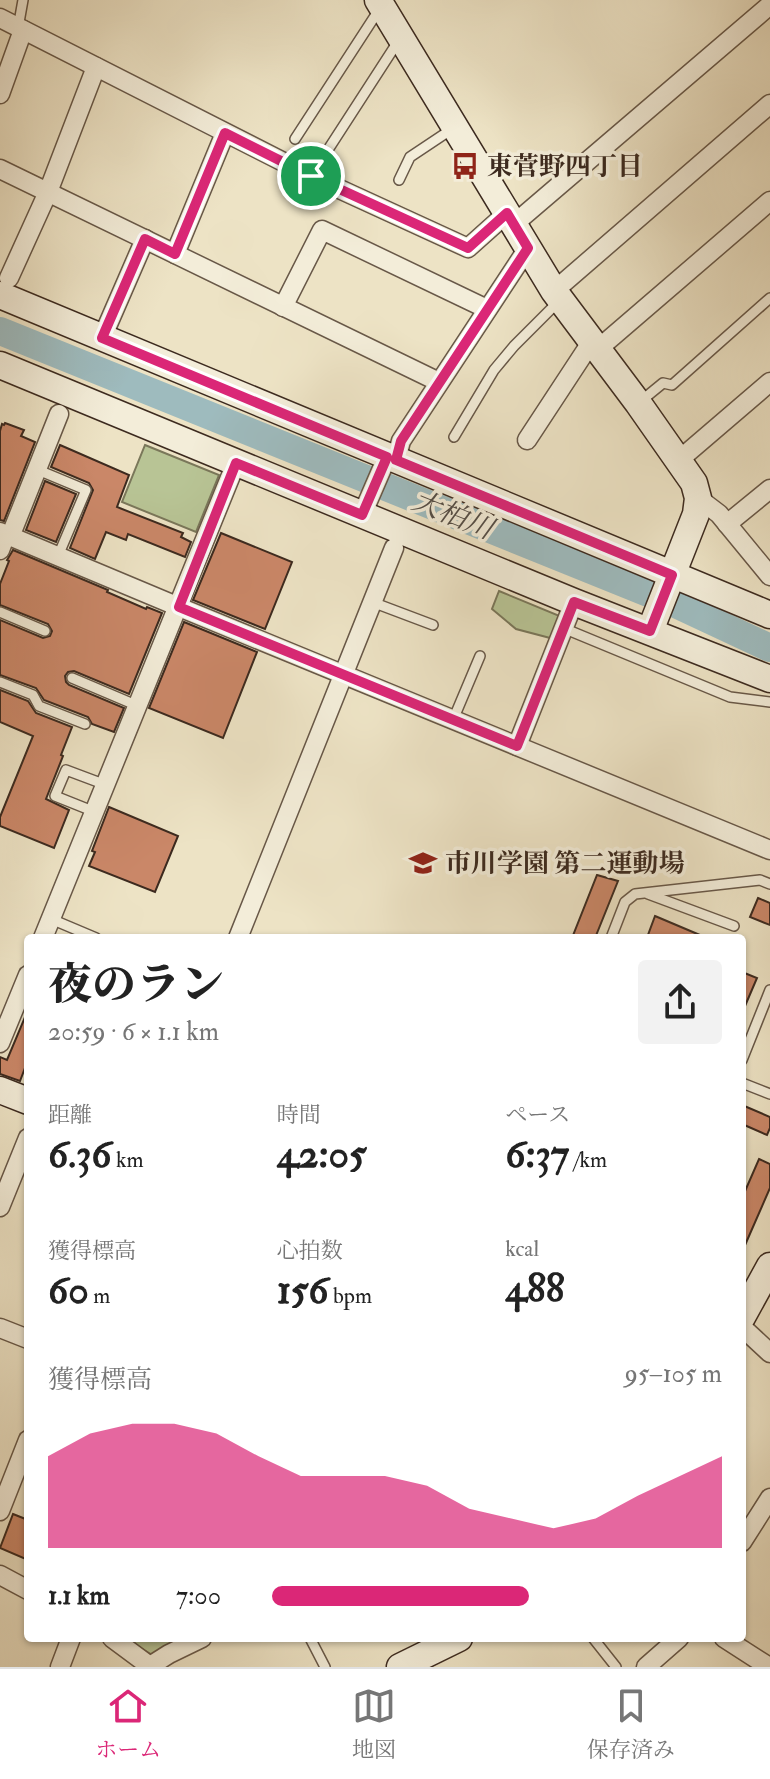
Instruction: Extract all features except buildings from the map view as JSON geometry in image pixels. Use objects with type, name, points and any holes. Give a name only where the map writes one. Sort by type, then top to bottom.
[{"type":"street","points":[[0,18],[311,176],[468,248],[510,219],[770,5]]},
{"type":"street","points":[[389,18],[558,295],[694,483],[698,498],[691,532],[652,626]]},
{"type":"street","points":[[0,94],[21,29]]},
{"type":"street","points":[[96,67],[48,192],[4,287],[102,338],[392,459],[669,581],[770,615]]},
{"type":"street","points":[[558,295],[770,104]]},
{"type":"street","points":[[175,254],[225,133]]},
{"type":"street","points":[[0,169],[439,382]]},
{"type":"street","points":[[527,440],[595,345],[770,201]]},
{"type":"street","points":[[283,307],[322,230],[487,309]]},
{"type":"street","points":[[102,338],[145,239]]},
{"type":"street","points":[[362,515],[401,441],[528,248]]},
{"type":"street","points":[[0,365],[574,602],[652,626],[770,679]]},
{"type":"street","points":[[679,460],[770,382]]},
{"type":"street","points":[[2,539],[12,532],[59,414]]},
{"type":"street","points":[[45,934],[236,463]]},
{"type":"street","points":[[727,524],[770,489]]},
{"type":"street","points":[[698,498],[719,514],[769,573]]},
{"type":"street","points":[[2,539],[58,556],[770,850]]},
{"type":"street","points":[[240,934],[394,548]]},
{"type":"street","points":[[517,746],[574,602]]},
{"type":"street","points":[[0,1043],[24,985]]},
{"type":"street","points":[[0,1090],[24,1099]]},
{"type":"street","points":[[0,1207],[24,1148]]},
{"type":"street","points":[[746,1310],[770,1266]]},
{"type":"street","points":[[0,1328],[24,1337]]},
{"type":"street","points":[[746,1331],[770,1353]]},
{"type":"street","points":[[0,1511],[24,1450]]},
{"type":"street","points":[[746,1536],[770,1498]]},
{"type":"street","points":[[0,1575],[24,1588]]},
{"type":"street","points":[[60,1667],[69,1642]]},
{"type":"street","points":[[117,1642],[151,1667],[194,1642]]},
{"type":"street","points":[[400,1667],[451,1642]]},
{"type":"street","points":[[646,1667],[674,1642]]},
{"type":"street","points":[[731,1642],[767,1663]]},
{"type":"lane","points":[[21,29],[23,0]]},
{"type":"lane","points":[[295,139],[375,16],[389,18],[311,176]]},
{"type":"lane","points":[[399,180],[410,157],[455,127]]},
{"type":"lane","points":[[454,437],[494,370],[558,295]]},
{"type":"lane","points":[[638,403],[663,383],[672,385],[770,298]]},
{"type":"lane","points":[[38,470],[86,490],[58,556]]},
{"type":"lane","points":[[372,602],[433,625]]},
{"type":"lane","points":[[0,612],[45,631]]},
{"type":"lane","points":[[563,628],[730,697],[770,702]]},
{"type":"lane","points":[[453,720],[480,656]]},
{"type":"lane","points":[[72,678],[138,706]]},
{"type":"lane","points":[[0,682],[33,695],[39,706],[85,724]]},
{"type":"lane","points":[[95,812],[55,796],[66,770],[106,785]]},
{"type":"lane","points":[[613,934],[625,902],[635,894],[760,880],[770,884]]},
{"type":"lane","points":[[645,893],[734,926]]},
{"type":"lane","points":[[51,919],[87,934]]},
{"type":"lane","points":[[746,1050],[770,990]]},
{"type":"lane","points":[[746,1085],[770,1094]]},
{"type":"lane","points":[[312,1642],[325,1667]]},
{"type":"lane","points":[[596,1642],[616,1667]]},
{"type":"green space","points":[[145,445],[219,475],[196,532],[122,502]]},
{"type":"green space","points":[[499,591],[562,617],[554,639],[516,629],[492,609]]},
{"type":"green space","points":[[131,1642],[181,1642],[154,1656]]},
{"type":"waterway","name":"大柏川","points":[[0,331],[678,605],[770,648]]},
{"type":"place","name":"東菅野四丁目","points":[[465,166]]},
{"type":"place","name":"市川学園 第二運動場","points":[[423,863]]},
{"type":"route","points":[[225,133],[311,176],[468,248],[507,213],[528,248],[401,441],[396,460],[672,575],[650,631],[574,602],[517,746],[179,607],[236,463],[362,515],[387,457],[102,338],[145,239],[175,254],[225,133]]}]
